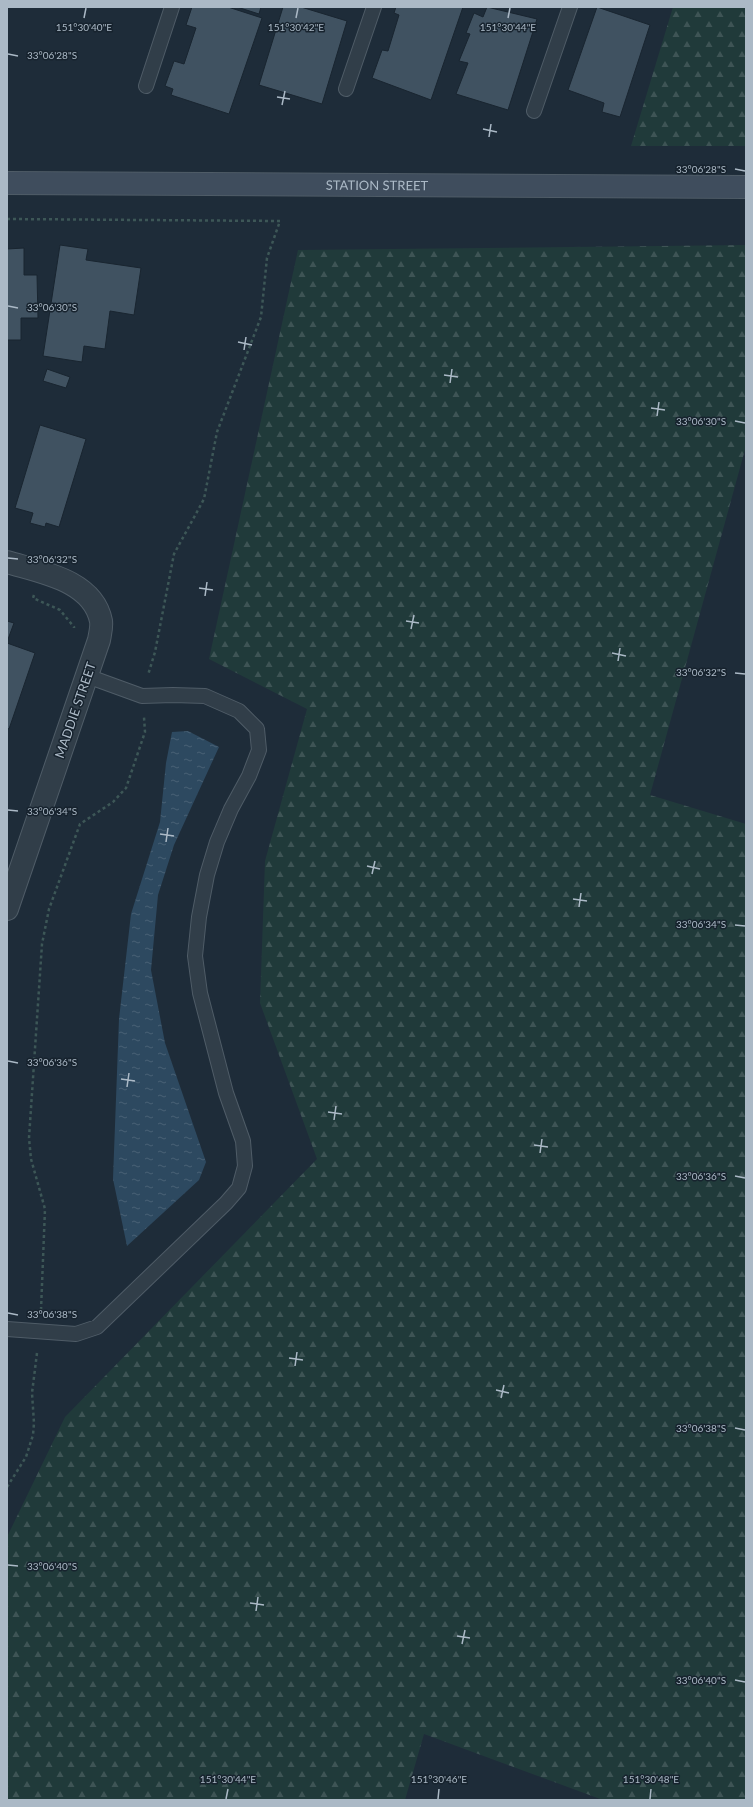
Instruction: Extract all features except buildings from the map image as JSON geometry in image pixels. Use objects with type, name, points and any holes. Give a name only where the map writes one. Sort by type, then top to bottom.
[{"type":"street","name":"STATION STREET","points":[[7,183],[746,187]]},
{"type":"street","name":"MADDIE STREET","points":[[7,562],[71,583],[86,594],[95,606],[101,622],[99,640],[7,909]]},
{"type":"lane","points":[[146,86],[172,7]]},
{"type":"lane","points":[[346,89],[374,7]]},
{"type":"lane","points":[[534,111],[570,7]]},
{"type":"lane","points":[[7,1329],[76,1334],[97,1326],[226,1203],[239,1188],[245,1166],[243,1141],[226,1093],[200,993],[195,956],[199,917],[207,875],[228,816],[250,776],[259,750],[256,729],[239,711],[205,696],[142,696],[87,676]]},
{"type":"path","points":[[7,219],[280,221],[267,258],[261,317],[217,432],[204,499],[174,554],[155,652],[142,696],[145,732],[126,788],[113,802],[80,824],[50,909],[42,944],[29,1138],[31,1159],[45,1209],[40,1331],[32,1393],[34,1423],[33,1435],[26,1457],[7,1487]]},
{"type":"path","points":[[41,572],[33,598],[50,604],[60,610],[74,627],[72,634]]},
{"type":"green space","points":[[673,7],[746,7],[746,146],[631,146]]},
{"type":"green space","points":[[746,245],[746,446],[650,795],[746,824],[746,1800],[603,1800],[424,1734],[405,1800],[7,1800],[7,1537],[65,1417],[317,1159],[260,1003],[265,861],[307,709],[209,659],[298,250]]},
{"type":"water","points":[[188,731],[219,747],[174,845],[158,895],[151,970],[165,1043],[206,1162],[199,1180],[127,1246],[113,1179],[119,1019],[131,914],[160,822],[166,763],[172,732]]}]
